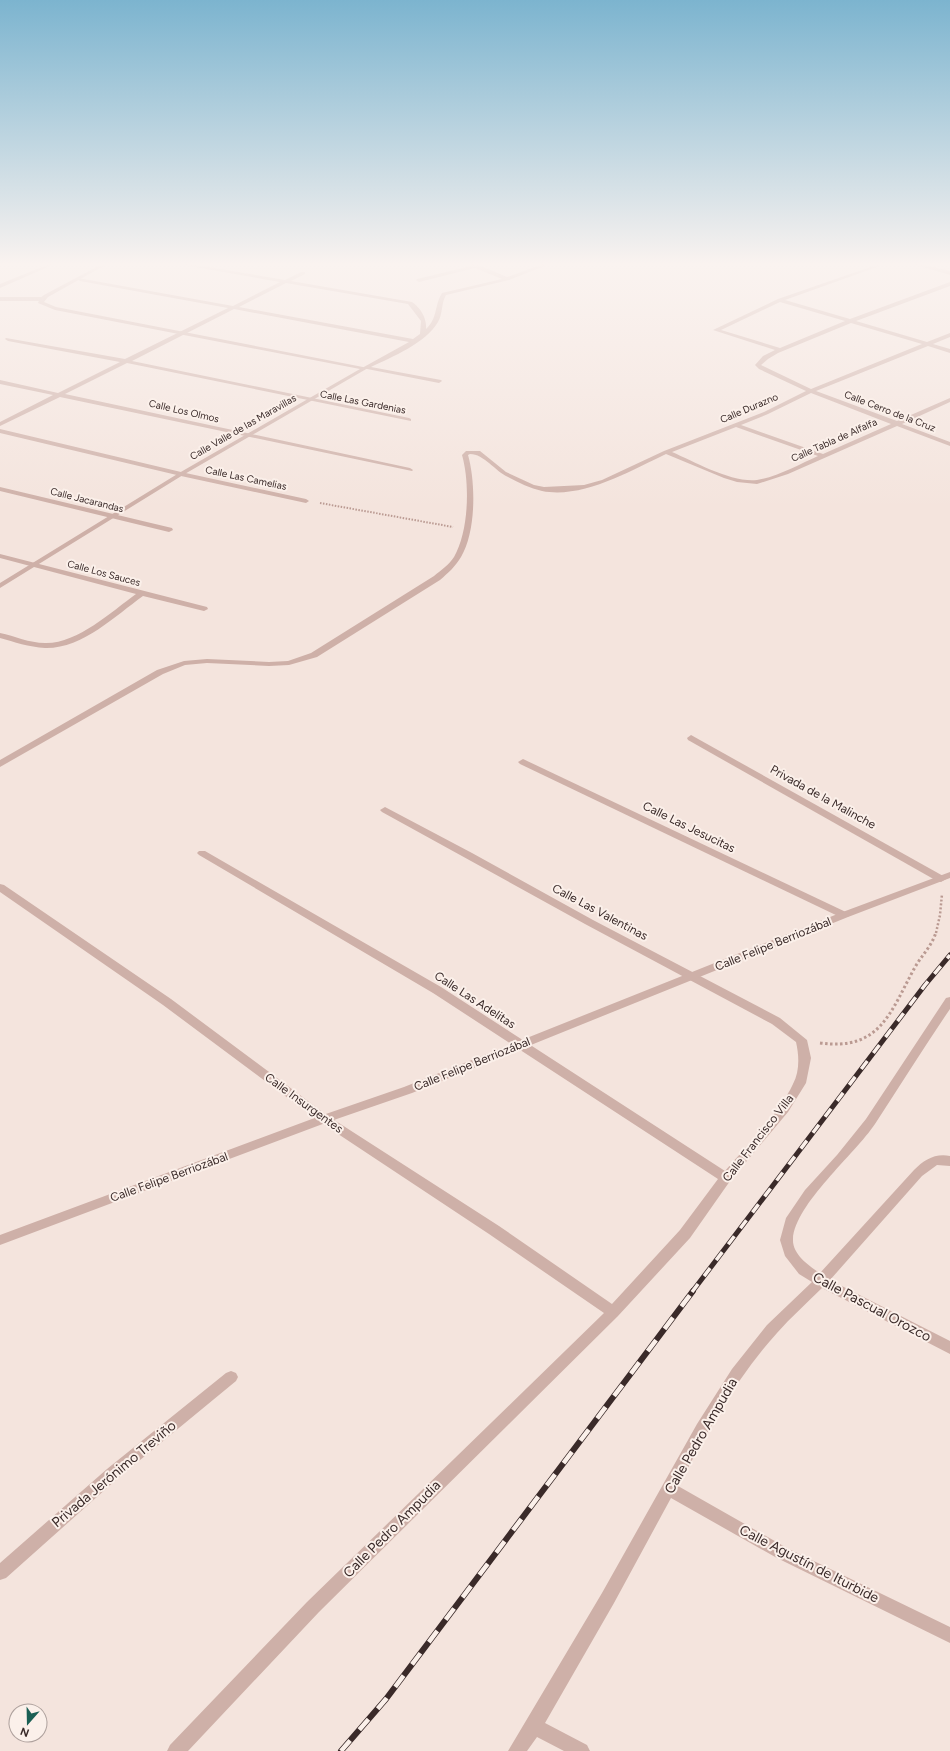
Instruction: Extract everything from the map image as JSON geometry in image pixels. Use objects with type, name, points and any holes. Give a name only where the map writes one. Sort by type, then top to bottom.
[{"type":"street","name":"Calle Las Gardenias","points":[[38,345],[125,361],[409,420]]},
{"type":"street","points":[[0,424],[158,345]]},
{"type":"street","points":[[248,345],[440,381]]},
{"type":"street","name":"Calle Valle de las Maravillas","points":[[0,586],[181,474],[308,400],[407,345]]},
{"type":"street","points":[[763,345],[781,350],[793,345]]},
{"type":"street","name":"Calle Durazno","points":[[467,529],[471,492],[465,455],[468,452],[478,452],[504,473],[532,486],[564,489],[585,487],[604,481],[666,452],[766,413],[811,392],[926,345]]},
{"type":"street","points":[[930,345],[950,351]]},
{"type":"street","name":"Calle Cerro de la Cruz","points":[[781,350],[762,361],[758,364],[758,367],[811,392],[950,444]]},
{"type":"street","name":"Calle Los Olmos","points":[[0,382],[410,470]]},
{"type":"street","name":"Calle Tabla de Alfalfa","points":[[666,452],[737,480],[757,482],[770,479],[950,400]]},
{"type":"street","points":[[736,425],[823,456]]},
{"type":"street","name":"Calle Las Camelias","points":[[0,431],[181,474],[306,501]]},
{"type":"street","name":"Calle Jacarandas","points":[[0,489],[169,530]]},
{"type":"street","points":[[0,764],[160,672],[184,662],[207,661],[269,664],[289,663],[314,655],[442,574],[452,566],[458,556],[467,529]]},
{"type":"street","name":"Calle Los Sauces","points":[[0,556],[204,609]]},
{"type":"street","points":[[0,635],[29,644],[61,644],[81,635],[142,593]]},
{"type":"street","name":"Privada de la Malinche","points":[[691,738],[946,877]]},
{"type":"street","name":"Calle Las Jesucitas","points":[[523,762],[844,915]]},
{"type":"street","name":"Calle Las Valentinas","points":[[385,810],[589,922],[776,1021],[801,1040]]},
{"type":"street","name":"Calle Las Adelitas","points":[[202,853],[437,990],[726,1178]]},
{"type":"street","name":"Calle Felipe Berriozábal","points":[[0,1240],[324,1119],[408,1090],[844,915],[946,877]]},
{"type":"street","name":"Calle Insurgentes","points":[[0,887],[167,1002],[324,1119],[494,1230],[613,1312]]},
{"type":"street","name":"Calle Pascual Orozco","points":[[950,1001],[897,1078],[870,1122],[842,1158],[809,1193],[792,1218],[786,1240],[792,1256],[804,1270],[821,1281],[950,1348]]},
{"type":"street","name":"Calle Francisco Villa","points":[[613,1312],[685,1234],[726,1178],[784,1108],[800,1083],[806,1058],[801,1040]]},
{"type":"street","name":"Calle Pedro Ampudia","points":[[517,1751],[534,1726],[669,1490],[702,1428],[737,1373],[772,1329],[821,1281],[918,1173],[931,1162],[943,1159],[950,1161]]},
{"type":"street","name":"Calle Pedro Ampudia","points":[[176,1751],[313,1607],[613,1312]]},
{"type":"street","name":"Privada Jerónimo Treviño","points":[[0,1573],[112,1474],[230,1377]]},
{"type":"street","name":"Calle Agustín de Iturbide","points":[[669,1490],[782,1553],[950,1635]]},
{"type":"street","points":[[534,1726],[580,1751]]},
{"type":"path","points":[[306,501],[467,529]]},
{"type":"path","points":[[801,1040],[823,1044],[863,1040],[876,1031],[885,1021],[918,960],[934,936],[942,904],[946,877]]},
{"type":"railway","points":[[692,1292],[925,985],[950,955]]},
{"type":"railway","points":[[341,1751],[386,1699],[693,1291]]}]
